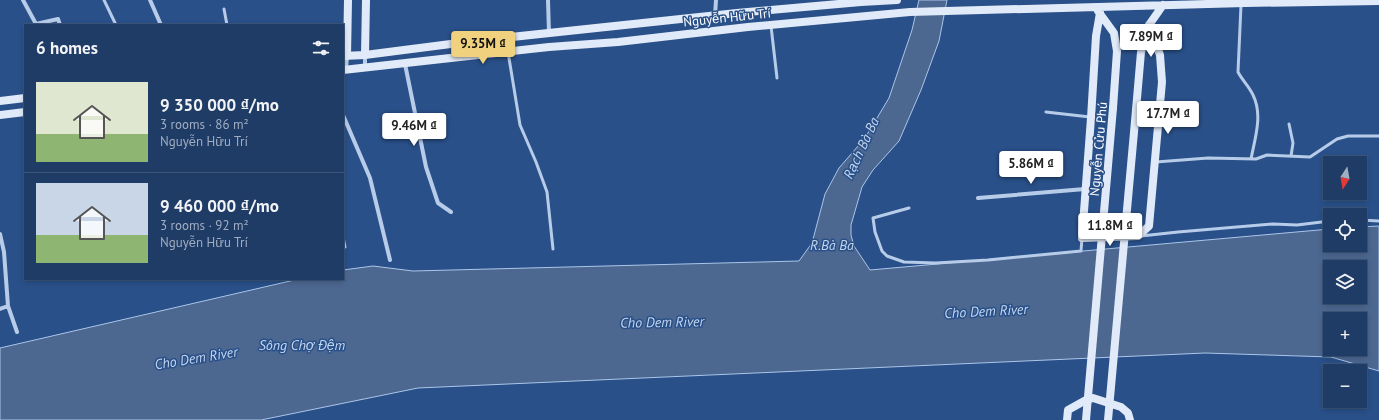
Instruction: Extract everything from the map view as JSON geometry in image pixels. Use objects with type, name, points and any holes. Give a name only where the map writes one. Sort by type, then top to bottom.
[{"type":"main road","points":[[345,56],[348,0]]},
{"type":"main road","points":[[365,55],[366,0]]},
{"type":"main road","name":"Nguyễn Hữu Trí","points":[[345,56],[715,16],[882,0],[897,0]]},
{"type":"main road","name":"Nguyễn Hữu Trí","points":[[344,70],[770,25],[910,12],[1242,3],[1379,2]]},
{"type":"main road","points":[[1108,420],[1142,52],[1149,25],[1162,5]]},
{"type":"main road","name":"Nguyễn Cửu Phú","points":[[1086,420],[1117,51],[1114,33],[1100,13],[1093,7]]},
{"type":"main road","points":[[1100,13],[1096,36],[1092,118],[1082,238],[1138,236],[1149,226],[1162,82],[1160,56],[1149,25]]},
{"type":"main road","points":[[618,27],[618,42]]},
{"type":"main road","points":[[0,102],[24,98]]},
{"type":"main road","points":[[0,114],[24,112]]},
{"type":"main road","points":[[1067,420],[1068,410],[1086,400],[1093,398],[1121,407],[1128,413],[1130,420]]},
{"type":"street","points":[[23,0],[36,24],[58,19],[60,24]]},
{"type":"street","points":[[150,0],[161,24]]},
{"type":"street","points":[[548,0],[549,33]]},
{"type":"street","points":[[715,16],[716,0]]},
{"type":"street","points":[[365,55],[365,68]]},
{"type":"street","points":[[344,70],[345,56]]},
{"type":"street","points":[[405,64],[426,167],[438,203],[451,212]]},
{"type":"street","points":[[344,117],[370,178],[390,260]]},
{"type":"street","points":[[978,198],[1085,189]]},
{"type":"street","points":[[0,234],[4,252],[8,306],[17,332]]},
{"type":"street","points":[[0,309],[8,306]]},
{"type":"lane","points":[[104,0],[116,24]]},
{"type":"lane","points":[[1242,3],[1238,72],[1253,94],[1258,109],[1258,124],[1251,159]]},
{"type":"lane","points":[[224,9],[227,24]]},
{"type":"lane","points":[[770,25],[777,78]]},
{"type":"lane","points":[[508,52],[520,125],[547,192],[553,249]]},
{"type":"lane","points":[[1046,112],[1092,118]]},
{"type":"lane","points":[[1289,124],[1293,143],[1291,156]]},
{"type":"lane","points":[[1155,162],[1208,158],[1256,159],[1267,155],[1310,157],[1337,139],[1348,136],[1379,136]]},
{"type":"lane","points":[[909,208],[873,218],[875,232],[882,252],[887,256],[904,262],[936,263],[988,260],[1081,250],[1082,238]]},
{"type":"lane","points":[[1367,220],[1379,221]]},
{"type":"lane","points":[[1138,236],[1274,224],[1297,225],[1323,222]]},
{"type":"water","name":"Sông Chợ Đệm","points":[[919,0],[947,0],[939,41],[921,90],[899,141],[873,170],[862,187],[851,225],[851,235],[854,246],[870,270],[1323,230],[1323,252],[1367,252],[1367,227],[1379,226],[1379,371],[1367,368],[1367,364],[1355,364],[1331,357],[1205,353],[418,388],[261,420],[0,420],[0,348],[295,280],[344,280],[344,270],[373,266],[413,271],[799,261],[812,243],[825,194],[839,168],[865,138],[889,98],[912,30]]},
{"type":"water label","name":"Rạch Bà Ba","points":[[861,148]]},
{"type":"water label","name":"R.Bà Ba","points":[[832,245]]},
{"type":"water label","name":"Cho Dem River","points":[[986,311]]},
{"type":"water label","name":"Cho Dem River","points":[[662,322]]},
{"type":"water label","name":"Cho Dem River","points":[[196,358]]}]
